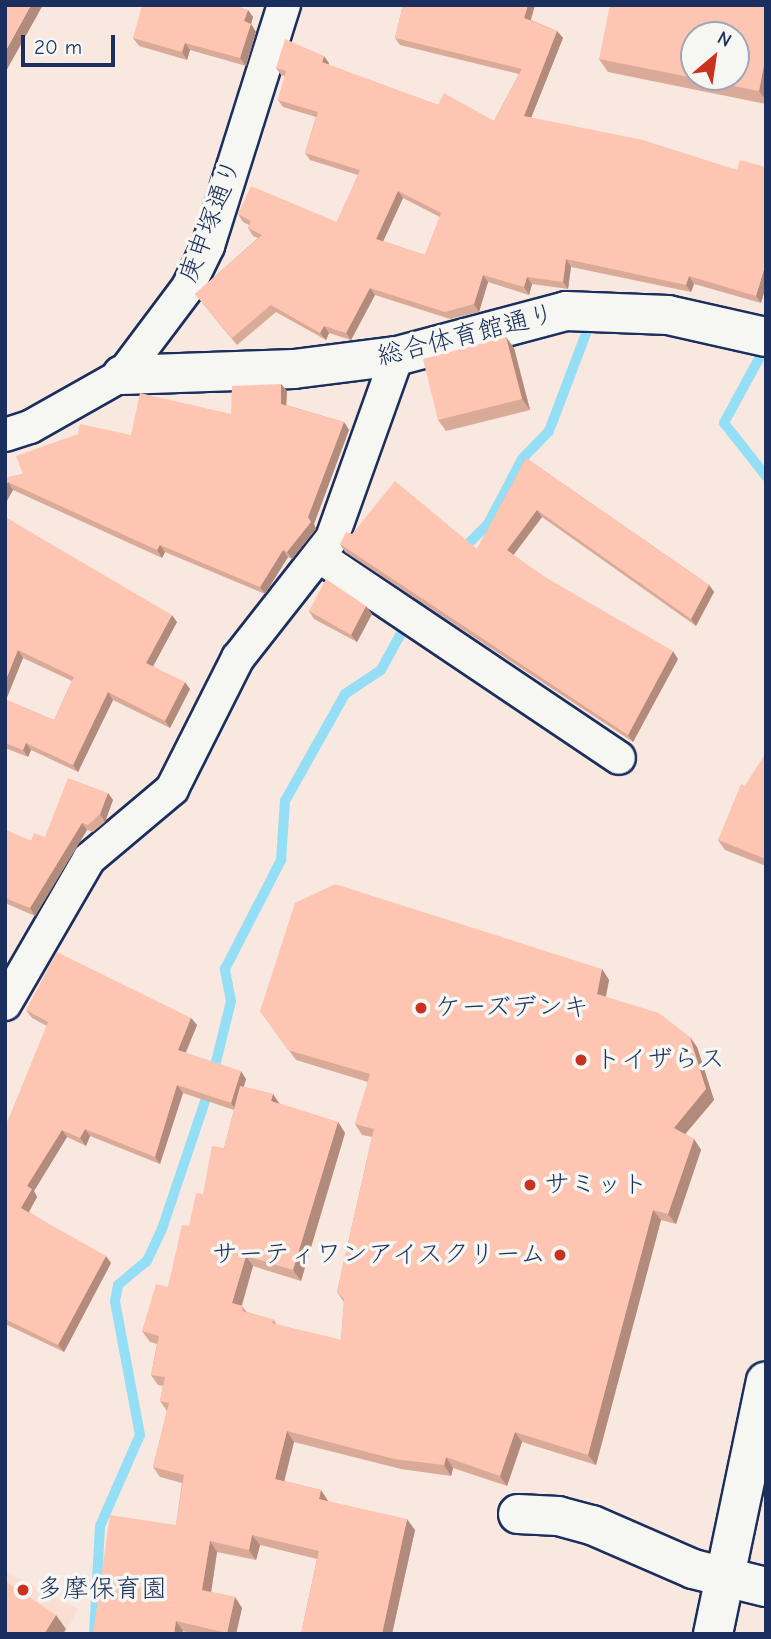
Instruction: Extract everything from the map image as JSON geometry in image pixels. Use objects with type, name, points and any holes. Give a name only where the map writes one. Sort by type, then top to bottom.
[{"type":"street","name":"庚申塚通り","points":[[5,436],[65,409],[122,375],[188,287],[208,246],[284,5]]},
{"type":"street","name":"総合体育館通り","points":[[122,375],[294,369],[397,356],[540,317],[597,310],[668,315],[766,337]]},
{"type":"street","points":[[5,1004],[89,859],[172,789],[238,658],[320,557],[347,500],[397,356]]},
{"type":"street","points":[[320,557],[619,758]]},
{"type":"street","points":[[713,1634],[766,1381]]},
{"type":"street","points":[[518,1514],[558,1516],[592,1525],[659,1557],[766,1587]]},
{"type":"shaded area","name":"多摩保育園","points":[[5,1571],[78,1609],[65,1634],[5,1634]]},
{"type":"building","points":[[5,5],[31,5],[5,52]]},
{"type":"building","points":[[142,5],[234,5],[248,10],[244,21],[251,24],[240,58],[185,43],[182,52],[133,38]]},
{"type":"building","points":[[403,5],[528,5],[524,18],[557,31],[524,116],[643,140],[737,170],[740,160],[766,167],[766,262],[756,296],[689,276],[686,285],[566,259],[563,282],[527,277],[524,287],[483,275],[474,304],[445,312],[370,288],[346,333],[324,326],[320,333],[271,305],[232,338],[195,294],[262,235],[248,228],[251,221],[238,214],[251,186],[337,222],[360,170],[305,153],[318,112],[278,100],[286,71],[276,68],[285,39],[324,56],[322,62],[438,105],[444,93],[494,121],[522,69],[395,38]],"holes":[[[398,191],[441,213],[425,255],[376,239]]]},
{"type":"building","points":[[610,5],[766,5],[766,55],[759,91],[750,89],[750,21],[680,21],[680,75],[599,59]]},
{"type":"building","points":[[506,337],[522,399],[438,420],[423,359]]},
{"type":"building","points":[[281,384],[281,404],[344,422],[308,517],[311,522],[287,552],[283,550],[260,587],[160,545],[157,550],[8,482],[5,487],[5,478],[23,474],[16,456],[78,434],[80,424],[131,435],[140,393],[231,414],[232,386]]},
{"type":"building","points":[[526,458],[709,585],[691,619],[537,510],[507,550],[543,576],[673,651],[628,735],[340,544],[346,532],[352,534],[395,481],[477,549]]},
{"type":"building","points":[[5,517],[172,615],[146,663],[185,682],[165,721],[108,692],[73,765],[26,743],[23,750],[5,743],[5,699],[54,720],[74,677],[18,650],[5,682]]},
{"type":"building","points":[[326,579],[366,606],[351,635],[309,611]]},
{"type":"building","points":[[766,753],[766,859],[718,840],[741,784],[745,786]]},
{"type":"building","points":[[68,778],[108,793],[100,814],[88,825],[82,823],[30,908],[5,898],[5,830],[31,841],[34,833],[45,837]]},
{"type":"building","points":[[335,884],[602,969],[597,994],[659,1013],[690,1037],[706,1089],[674,1128],[694,1139],[668,1214],[653,1210],[588,1455],[515,1432],[500,1476],[446,1457],[444,1465],[394,1459],[287,1431],[275,1479],[321,1490],[319,1499],[407,1519],[382,1634],[301,1634],[319,1551],[252,1535],[249,1550],[210,1541],[202,1590],[235,1597],[227,1633],[176,1621],[174,1634],[93,1634],[110,1515],[176,1525],[184,1475],[153,1467],[169,1403],[160,1401],[165,1377],[151,1375],[159,1336],[142,1331],[156,1284],[168,1287],[182,1225],[189,1226],[196,1193],[203,1194],[212,1146],[224,1148],[240,1086],[273,1094],[271,1101],[338,1122],[293,1270],[246,1256],[232,1303],[243,1306],[242,1311],[274,1320],[272,1323],[341,1340],[344,1299],[337,1292],[374,1129],[355,1124],[370,1074],[288,1050],[260,1011],[295,903]]},
{"type":"building","points":[[57,952],[191,1018],[178,1050],[241,1071],[231,1103],[177,1085],[155,1157],[85,1129],[80,1138],[62,1130],[27,1186],[32,1189],[21,1208],[106,1256],[58,1345],[5,1319],[5,1120],[8,1121],[48,1022],[26,1010]]},
{"type":"building","points":[[5,1581],[56,1615],[44,1634],[5,1634]]},
{"type":"waterway","points":[[462,550],[488,524],[522,459],[549,431],[587,331]]},
{"type":"waterway","points":[[761,355],[724,423],[766,476]]},
{"type":"waterway","points":[[213,1074],[231,1001],[225,969],[281,860],[285,801],[345,694],[381,670],[424,591]]},
{"type":"waterway","points":[[94,1634],[100,1526],[140,1435],[115,1301],[118,1285],[147,1261],[162,1229],[209,1089]]},
{"type":"place","name":"ケーズデンキ","points":[[421,1008]]},
{"type":"place","name":"トイザらス","points":[[581,1060]]},
{"type":"place","name":"サミット","points":[[530,1185]]},
{"type":"place","name":"サーティワンアイスクリーム","points":[[560,1255]]},
{"type":"place","name":"多摩保育園","points":[[23,1590]]}]
